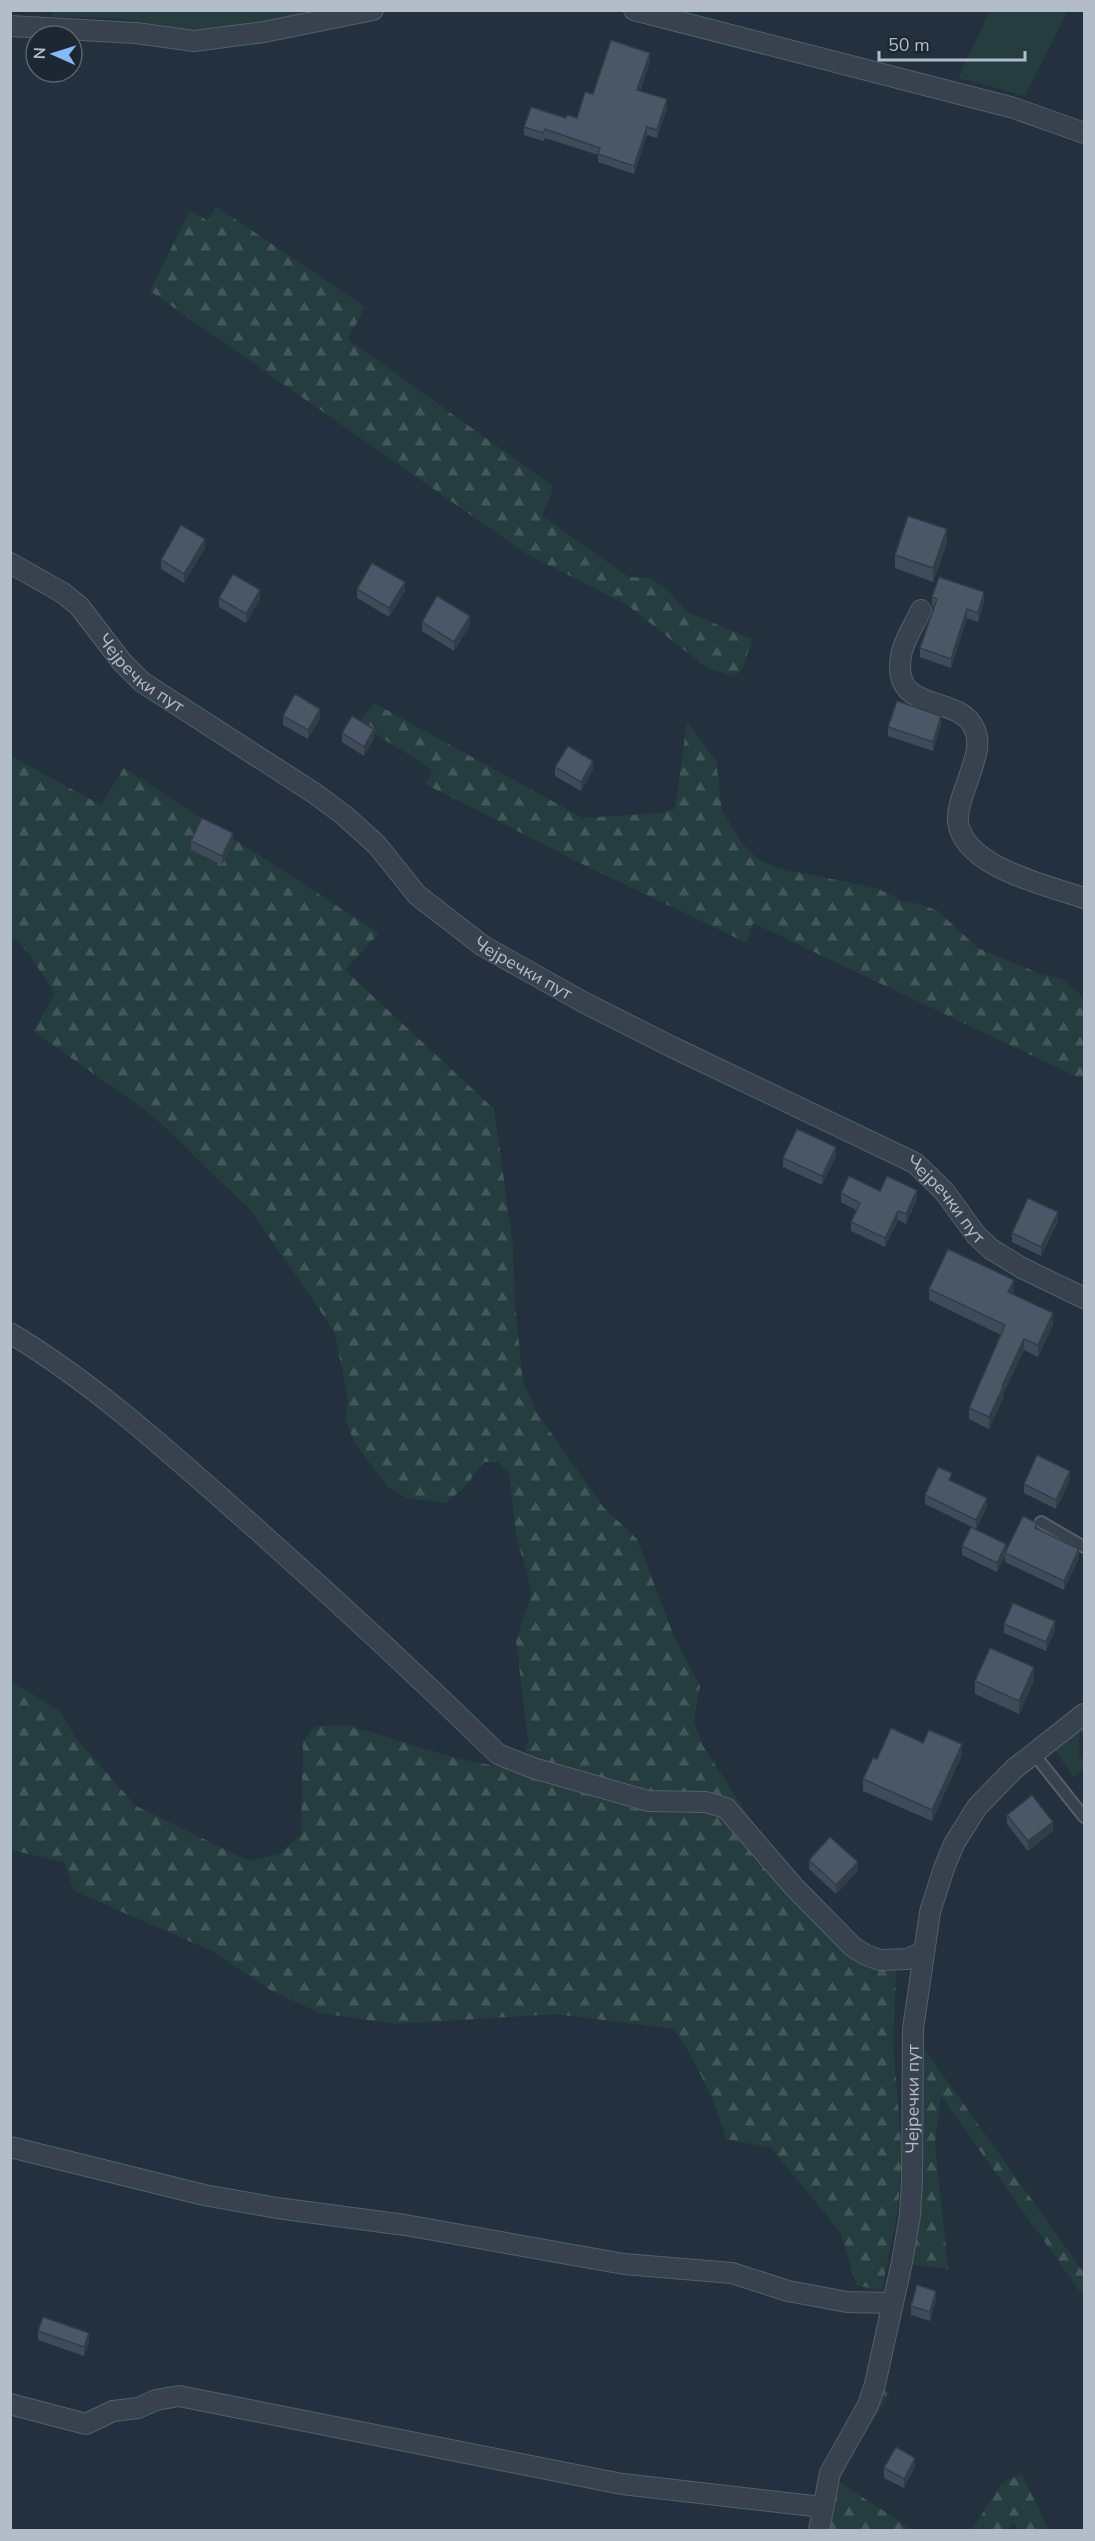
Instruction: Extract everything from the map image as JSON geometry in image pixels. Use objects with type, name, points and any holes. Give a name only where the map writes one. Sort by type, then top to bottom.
[{"type":"street","points":[[10,26],[136,33],[194,41],[254,33],[373,10]]},
{"type":"street","points":[[634,10],[1014,108],[1084,133]]},
{"type":"street","name":"Чејречки пут","points":[[10,563],[63,593],[79,606],[122,662],[142,682],[314,793],[345,816],[377,845],[417,895],[483,946],[583,1002],[670,1046],[915,1163],[944,1191],[976,1234],[991,1249],[1022,1268],[1084,1299]]},
{"type":"street","points":[[921,610],[901,654],[900,669],[904,684],[916,698],[962,714],[974,727],[978,742],[976,756],[960,804],[958,822],[967,845],[986,859],[1020,877],[1084,898]]},
{"type":"street","points":[[10,1332],[43,1352],[136,1424],[286,1555],[498,1754],[542,1771],[648,1801],[706,1802],[726,1808],[794,1887],[853,1947],[880,1960],[907,1959],[923,1952]]},
{"type":"street","name":"Чејречки пут","points":[[819,2530],[830,2473],[868,2405],[875,2384],[910,2215],[914,2145],[913,2029],[930,1912],[944,1868],[959,1834],[977,1807],[994,1788],[1014,1769],[1084,1714]]},
{"type":"street","points":[[10,2147],[204,2195],[277,2208],[405,2225],[624,2264],[732,2273],[788,2291],[847,2302],[892,2303]]},
{"type":"street","points":[[10,2404],[86,2424],[113,2411],[138,2408],[156,2400],[179,2396],[622,2484],[822,2507]]},
{"type":"lane","points":[[1041,1522],[1084,1547]]},
{"type":"lane","points":[[1035,1754],[1084,1817]]},
{"type":"green space","points":[[52,10],[329,11],[240,28],[186,29],[116,18],[52,17]]},
{"type":"green space","points":[[990,11],[1068,11],[1025,96],[958,78]]},
{"type":"green space","points":[[216,206],[365,307],[348,339],[554,487],[542,516],[629,577],[649,578],[665,587],[687,612],[752,639],[743,668],[734,677],[707,668],[627,605],[525,553],[150,291],[190,210],[208,221]]},
{"type":"green space","points":[[374,703],[583,818],[660,813],[675,809],[687,721],[716,761],[722,810],[741,842],[758,859],[777,868],[877,888],[902,901],[920,904],[938,911],[978,948],[1041,974],[1063,979],[1084,998],[1084,1075],[1079,1078],[753,923],[747,943],[578,862],[425,784],[433,770],[358,723]]},
{"type":"green space","points":[[11,756],[101,805],[124,768],[379,933],[345,970],[494,1109],[513,1245],[515,1305],[523,1381],[537,1413],[604,1508],[637,1539],[674,1636],[700,1686],[694,1721],[702,1744],[758,1831],[801,1884],[866,1947],[897,1953],[893,2041],[902,2157],[898,2209],[882,2291],[856,2285],[841,2233],[771,2148],[726,2139],[704,2082],[674,2029],[556,2014],[396,2024],[319,2013],[270,1990],[212,1951],[74,1891],[64,1862],[11,1850],[10,1680],[61,1712],[75,1737],[136,1806],[249,1861],[281,1853],[301,1834],[303,1741],[315,1726],[347,1725],[455,1758],[521,1771],[528,1741],[516,1641],[532,1593],[516,1535],[509,1473],[498,1462],[484,1462],[464,1488],[446,1503],[406,1498],[388,1487],[354,1442],[345,1419],[348,1398],[334,1331],[252,1212],[152,1115],[33,1031],[55,994],[29,954],[17,940],[11,941]]},
{"type":"green space","points":[[1084,1723],[1084,1735],[1080,1731],[1079,1757],[1084,1760],[1084,1771],[1073,1777],[1053,1747]]},
{"type":"green space","points":[[913,2033],[1084,2273],[1084,2297],[941,2096],[935,2143],[948,2269],[900,2263]]},
{"type":"green space","points":[[875,2384],[890,2393],[836,2480],[913,2530],[816,2530],[826,2478],[864,2412]]},
{"type":"green space","points":[[1021,2473],[1049,2530],[1018,2530],[1014,2523],[1007,2530],[972,2530],[1001,2484]]},
{"type":"building","points":[[611,40],[650,53],[637,90],[667,99],[657,130],[647,127],[634,166],[598,154],[600,148],[545,129],[543,133],[524,127],[531,107],[566,118],[567,115],[577,118],[585,92],[593,94]]},
{"type":"building","points":[[908,516],[947,529],[933,568],[895,555]]},
{"type":"building","points":[[181,525],[205,539],[184,574],[161,560]]},
{"type":"building","points":[[372,563],[405,582],[389,608],[357,589]]},
{"type":"building","points":[[233,574],[260,590],[246,614],[219,598]]},
{"type":"building","points":[[939,577],[984,592],[978,613],[967,609],[951,659],[920,648],[937,599],[932,597]]},
{"type":"building","points":[[437,596],[470,616],[454,642],[422,622]]},
{"type":"building","points":[[295,694],[320,709],[308,730],[283,716]]},
{"type":"building","points":[[897,701],[941,716],[933,742],[888,727]]},
{"type":"building","points":[[352,716],[374,729],[364,747],[342,733]]},
{"type":"building","points":[[568,746],[593,761],[581,782],[555,767]]},
{"type":"building","points":[[202,818],[233,833],[222,856],[191,841]]},
{"type":"building","points":[[797,1129],[836,1147],[822,1176],[783,1158]]},
{"type":"building","points":[[849,1176],[880,1191],[887,1176],[917,1190],[906,1214],[898,1211],[885,1238],[851,1222],[860,1203],[841,1193]]},
{"type":"building","points":[[1028,1198],[1058,1212],[1041,1247],[1012,1233]]},
{"type":"building","points":[[948,1249],[1014,1280],[1008,1292],[1053,1313],[1038,1345],[1024,1339],[989,1417],[969,1408],[1005,1325],[929,1289]]},
{"type":"building","points":[[1037,1455],[1070,1471],[1056,1500],[1024,1484]]},
{"type":"building","points":[[938,1467],[952,1473],[949,1480],[987,1498],[976,1520],[925,1495]]},
{"type":"building","points":[[1023,1516],[1037,1523],[1035,1528],[1079,1549],[1064,1581],[1005,1553]]},
{"type":"building","points":[[971,1527],[1006,1544],[997,1563],[962,1546]]},
{"type":"building","points":[[1013,1603],[1055,1621],[1046,1642],[1004,1624]]},
{"type":"building","points":[[990,1648],[1034,1667],[1019,1701],[975,1681]]},
{"type":"building","points":[[891,1728],[923,1743],[929,1730],[962,1744],[932,1810],[863,1779],[873,1758],[877,1759]]},
{"type":"building","points":[[1032,1795],[1053,1822],[1028,1841],[1007,1815]]},
{"type":"building","points":[[830,1837],[858,1862],[836,1885],[809,1860]]},
{"type":"building","points":[[917,2285],[936,2291],[930,2312],[911,2306]]},
{"type":"building","points":[[43,2317],[89,2333],[84,2347],[38,2331]]},
{"type":"building","points":[[896,2447],[915,2458],[904,2479],[884,2468]]}]
